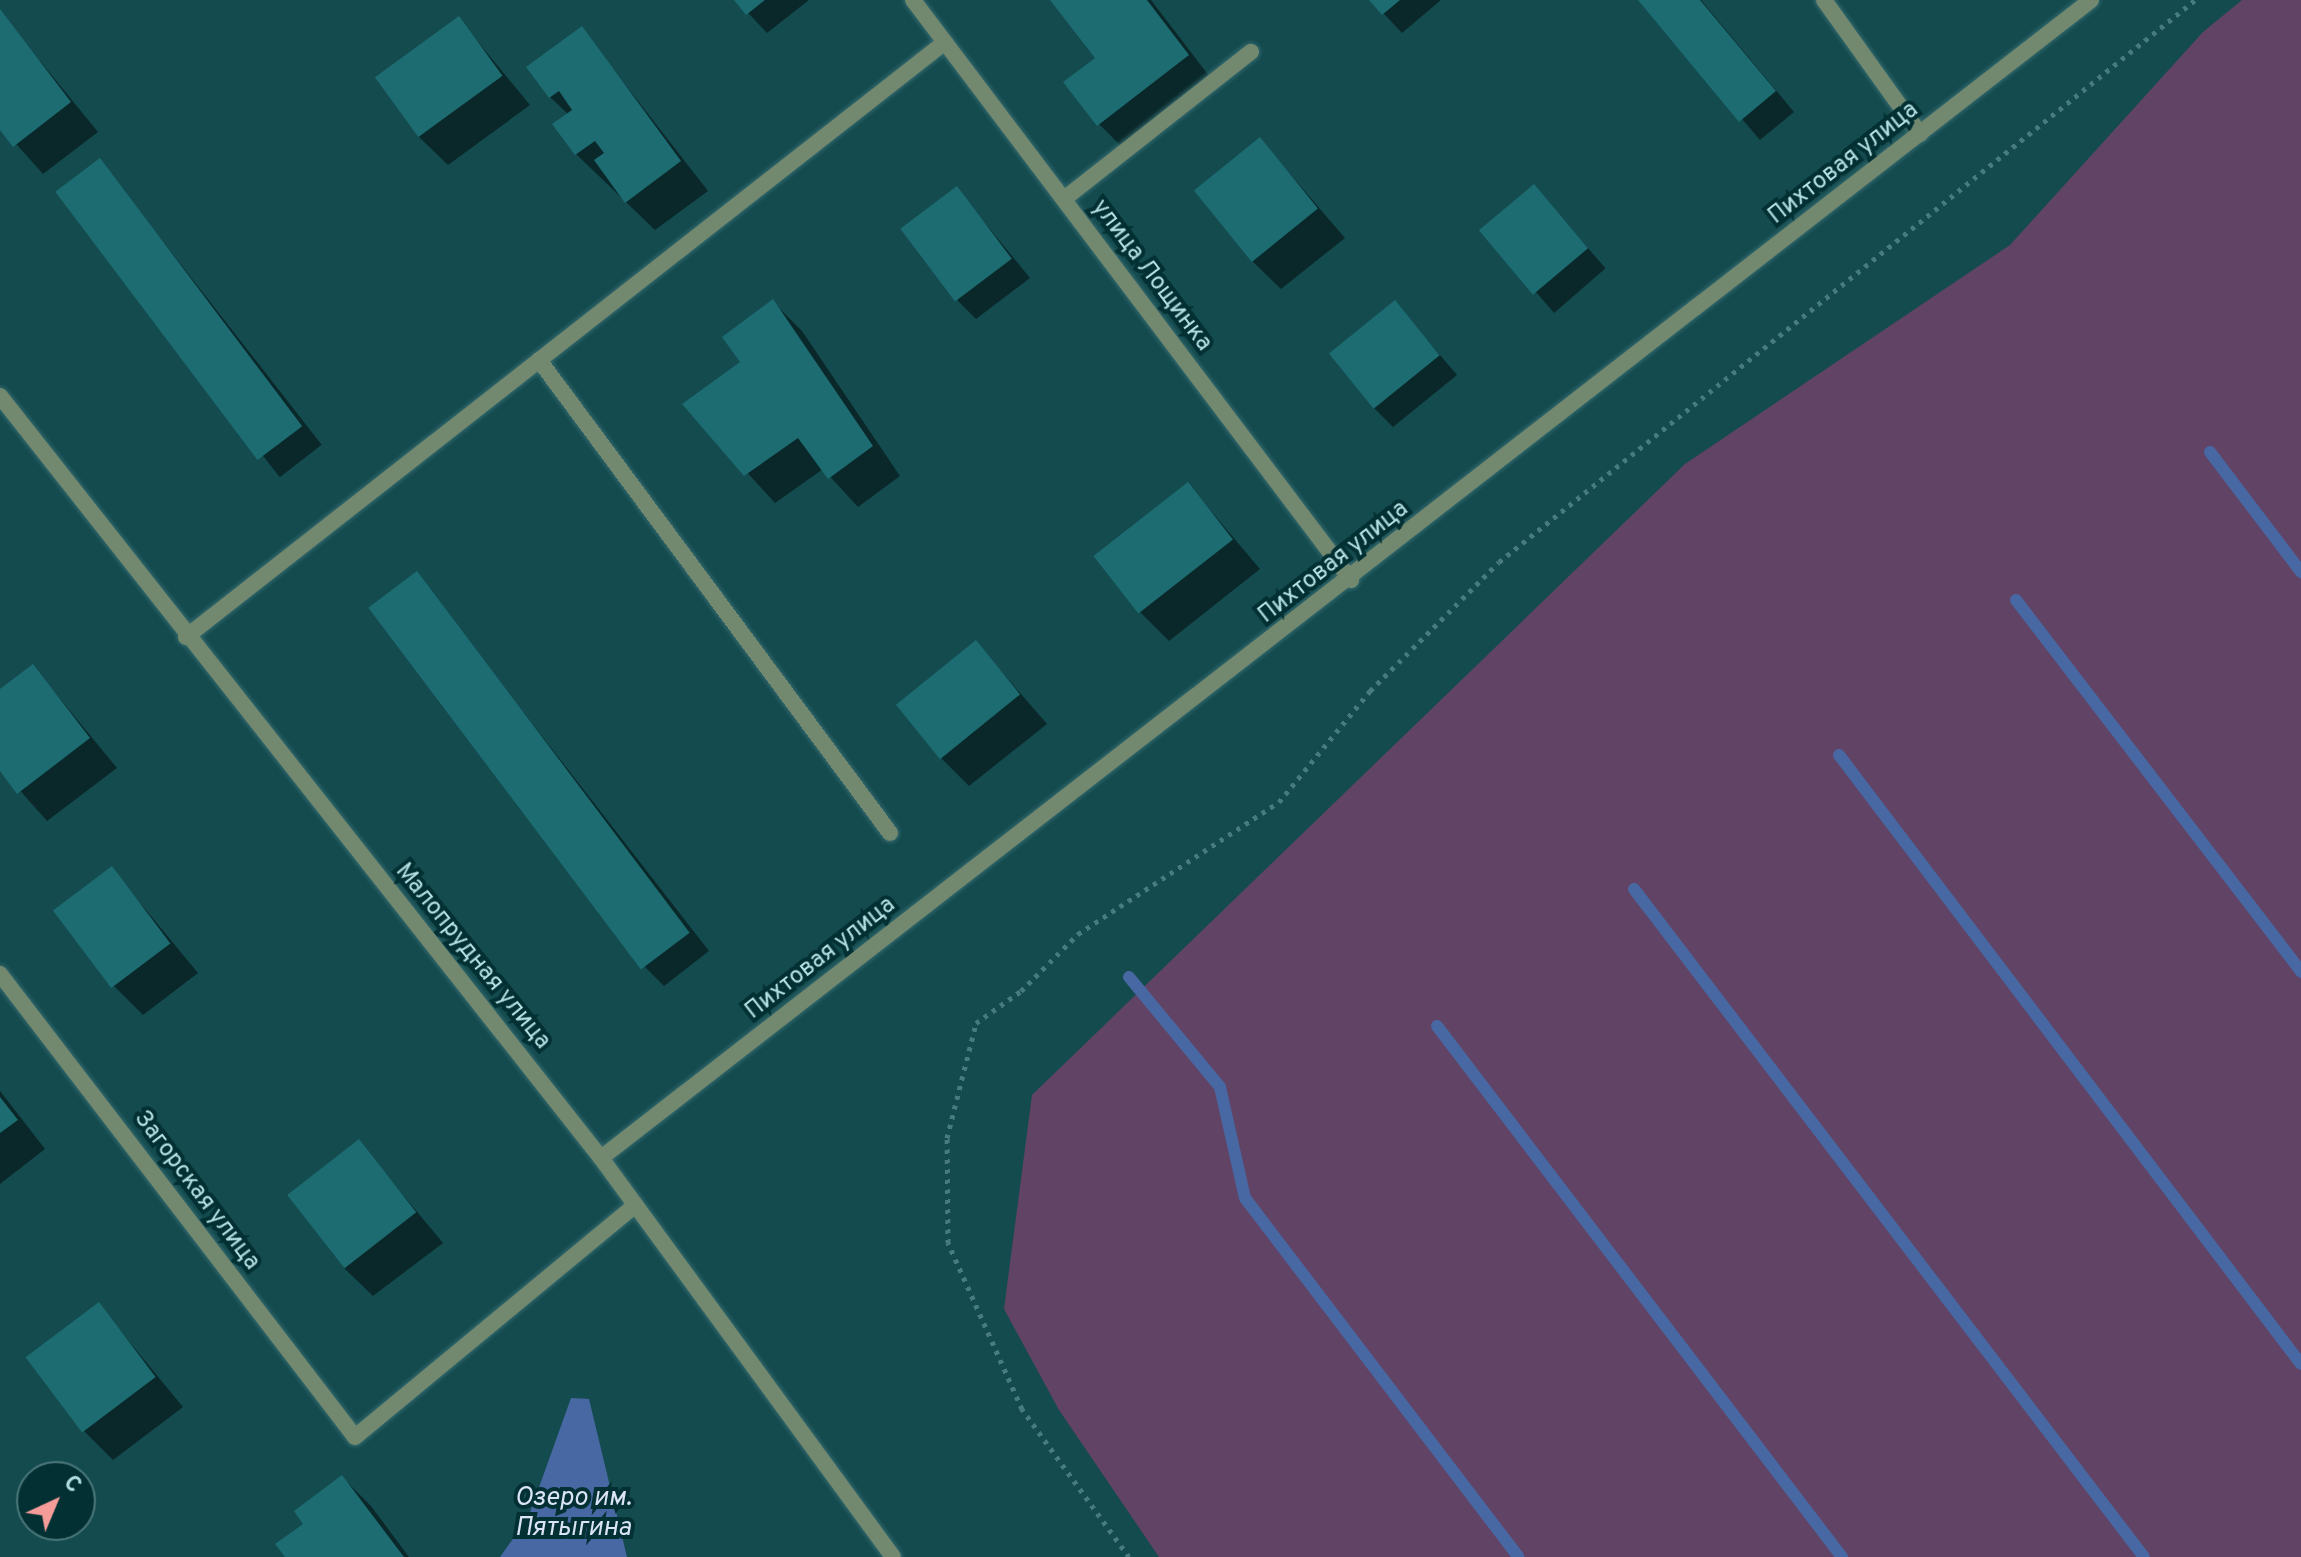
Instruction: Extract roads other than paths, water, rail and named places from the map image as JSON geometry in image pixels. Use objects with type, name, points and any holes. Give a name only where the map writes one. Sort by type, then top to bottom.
[{"type":"street","name":"улица Лощинка","points":[[913,0],[1351,580]]},
{"type":"street","points":[[1824,0],[1920,134]]},
{"type":"street","name":"Пихтовая улица","points":[[601,1158],[1351,580],[2091,0]]},
{"type":"street","points":[[186,637],[945,42]]},
{"type":"street","points":[[1064,199],[1251,52]]},
{"type":"street","points":[[539,360],[890,833]]},
{"type":"street","name":"Малопрудная улица","points":[[0,396],[186,637],[601,1158],[893,1557]]},
{"type":"street","name":"Загорская улица","points":[[0,974],[355,1437],[635,1205]]},
{"type":"water","name":"Озеро им. Пятыгина","points":[[571,1398],[589,1399],[627,1557],[500,1557],[528,1518]]},
{"type":"waterway","points":[[2210,452],[2301,572]]},
{"type":"waterway","points":[[2016,600],[2301,972]]},
{"type":"waterway","points":[[1839,755],[2301,1364]]},
{"type":"waterway","points":[[1634,889],[2144,1557]]},
{"type":"waterway","points":[[1129,977],[1220,1087],[1245,1198],[1518,1557]]},
{"type":"waterway","points":[[1437,1026],[1842,1557]]}]
